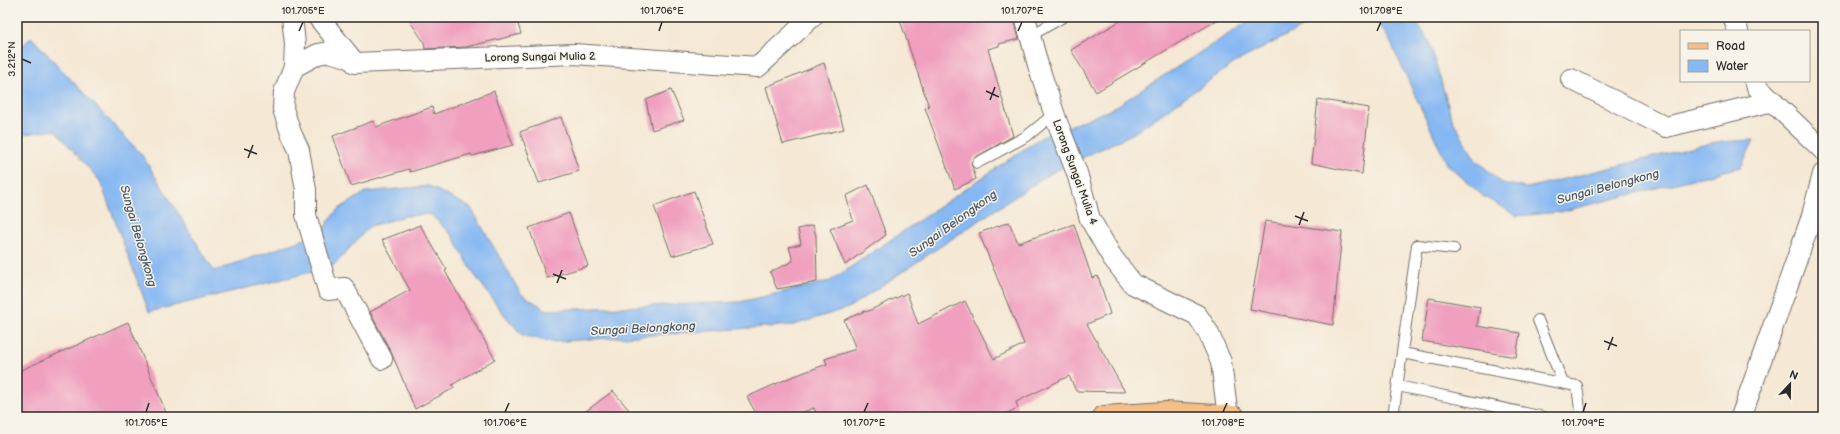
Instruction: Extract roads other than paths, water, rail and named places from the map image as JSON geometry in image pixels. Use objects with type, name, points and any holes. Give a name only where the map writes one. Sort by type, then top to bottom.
[{"type":"main road","points":[[1104,417],[1165,413],[1234,417]]},
{"type":"street","points":[[292,17],[296,44],[294,67],[284,92],[283,108],[300,155],[306,190],[306,215],[311,236],[328,290],[344,288],[382,360]]},
{"type":"street","points":[[318,17],[351,58]]},
{"type":"street","name":"Lorong Sungai Mulia 2","points":[[351,58],[355,64],[574,54],[758,67],[812,17]]},
{"type":"street","name":"Lorong Sungai Mulia 4","points":[[1024,17],[1056,118],[1077,173],[1090,219],[1112,256],[1133,284],[1196,315],[1208,332],[1221,362],[1228,417]]},
{"type":"street","points":[[1733,17],[1738,30]]},
{"type":"street","points":[[294,67],[318,54],[329,52],[351,58]]},
{"type":"street","points":[[1571,79],[1666,127],[1773,101]]},
{"type":"street","points":[[1756,82],[1758,87],[1823,150]]},
{"type":"street","points":[[1741,417],[1811,219],[1823,174]]},
{"type":"lane","points":[[1030,36],[1063,17]]},
{"type":"lane","points":[[977,163],[1027,136],[1056,118]]},
{"type":"lane","points":[[1393,417],[1417,245],[1454,249]]},
{"type":"lane","points":[[1538,320],[1563,383]]},
{"type":"lane","points":[[1402,353],[1577,386],[1581,417]]},
{"type":"lane","points":[[1398,386],[1544,417]]},
{"type":"water","name":"Sungai Belongkong","points":[[1255,17],[1322,17],[1236,62],[1134,133],[1049,174],[848,308],[794,325],[551,342],[522,335],[502,312],[474,274],[452,235],[430,214],[406,216],[370,226],[332,267],[149,312],[100,181],[55,130],[17,135],[17,51],[31,37],[142,155],[214,271],[322,233],[329,220],[339,209],[366,192],[429,186],[471,208],[521,294],[547,310],[740,302],[830,281],[1042,137],[1112,109]]},
{"type":"water","name":"Sungai Belongkong","points":[[1365,17],[1413,17],[1429,41],[1452,119],[1475,159],[1502,183],[1527,188],[1715,142],[1754,140],[1741,167],[1560,212],[1517,216],[1483,196],[1447,164],[1389,39],[1376,21]]}]
